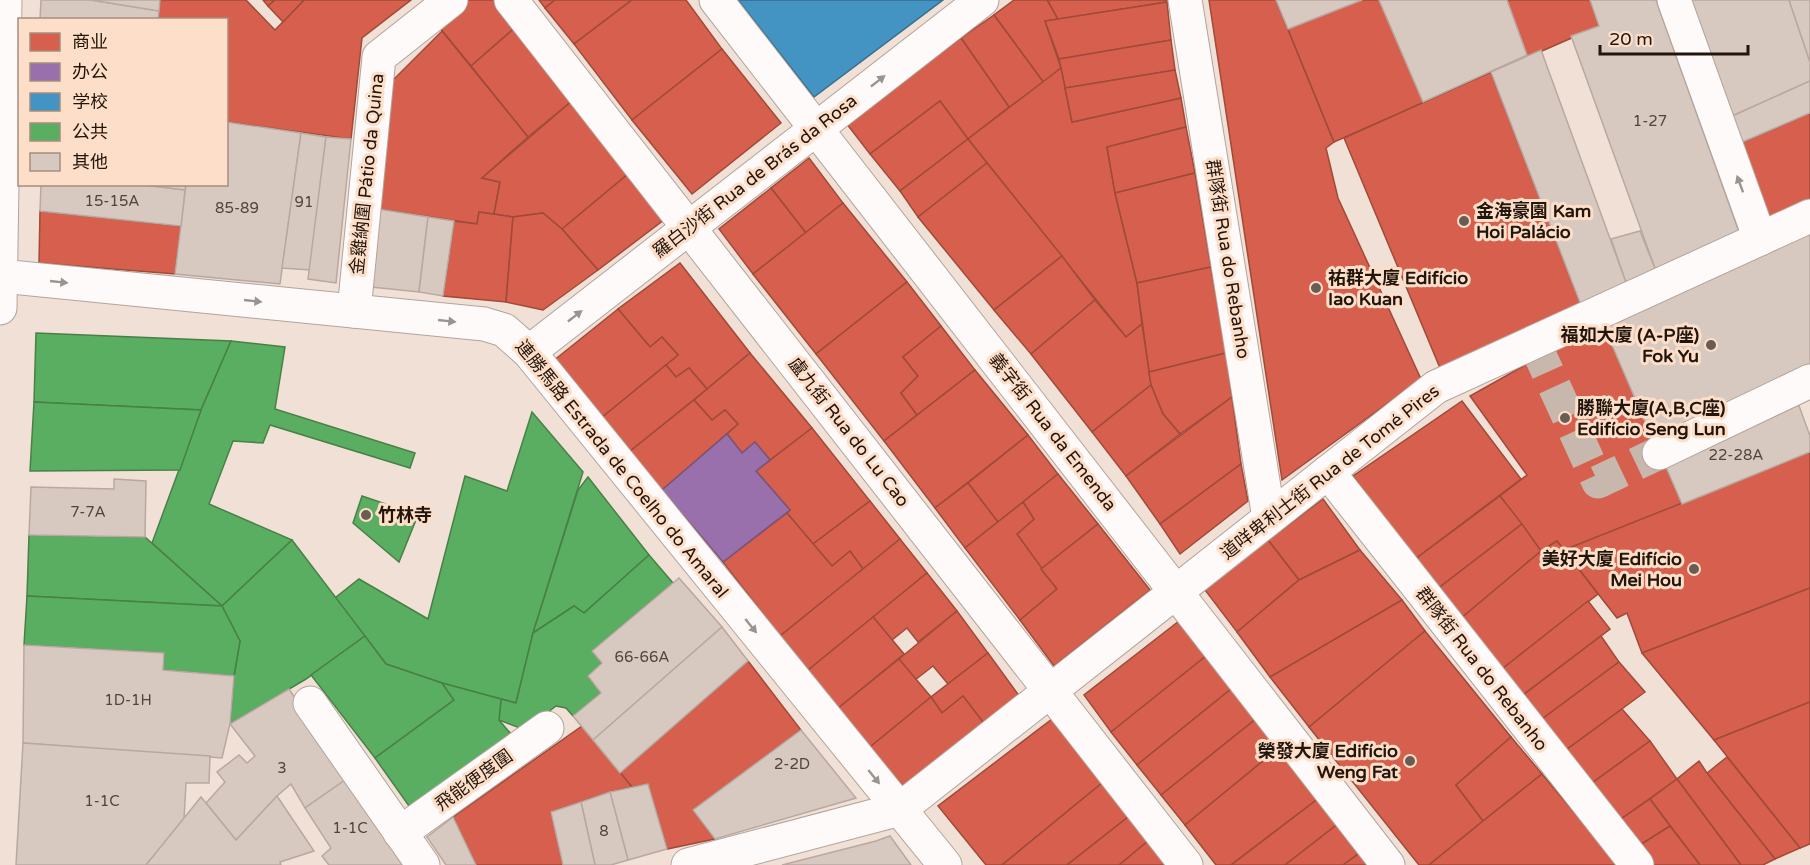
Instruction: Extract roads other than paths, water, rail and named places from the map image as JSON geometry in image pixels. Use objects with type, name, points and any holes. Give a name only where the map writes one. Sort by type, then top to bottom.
[{"type":"street","points":[[0,308],[2,53],[5,0]]},
{"type":"street","name":"金雞納圍 Pátio da Quina","points":[[354,311],[379,57],[451,0]]},
{"type":"street","name":"盧九街 Rua do Lu Cao","points":[[511,0],[1186,865]]},
{"type":"street","name":"義字街 Rua da Emenda","points":[[716,0],[1388,865]]},
{"type":"street","name":"羅白沙街 Rua de Brás da Rosa","points":[[529,352],[982,0]]},
{"type":"street","name":"群隊街 Rua do Rebanho","points":[[1185,0],[1269,518]]},
{"type":"street","points":[[1674,0],[1760,239]]},
{"type":"street","name":"道咩卑利士街 Rua de Tomé Pires","points":[[900,810],[1436,387],[1810,216]]},
{"type":"street","name":"連勝馬路 Estrada de Coelho do Amaral","points":[[0,276],[494,326],[512,336],[529,352],[945,865]]},
{"type":"street","points":[[1659,453],[1810,381]]},
{"type":"street","name":"群隊街 Rua do Rebanho","points":[[1328,472],[1637,865]]},
{"type":"street","points":[[310,703],[423,865]]},
{"type":"street","name":"飛能便度圍","points":[[400,833],[547,728]]},
{"type":"street","points":[[688,865],[900,810]]},
{"type":"tunnel","points":[[1534,342],[1598,482],[1659,453]]},
{"type":"place","name":"金海豪園 Kam Hoi Palácio","points":[[1464,221]]},
{"type":"place","name":"祐群大廈 Edifício Iao Kuan","points":[[1316,288]]},
{"type":"place","name":"福如大廈 (A-P座) Fok Yu","points":[[1711,345]]},
{"type":"place","name":"勝聯大廈(A,B,C座) Edifício Seng Lun","points":[[1565,418]]},
{"type":"place","name":"竹林寺","points":[[366,515]]},
{"type":"place","name":"美好大廈 Edifício Mei Hou","points":[[1694,569]]},
{"type":"place","name":"榮發大廈 Edifício Weng Fat","points":[[1410,761]]}]
